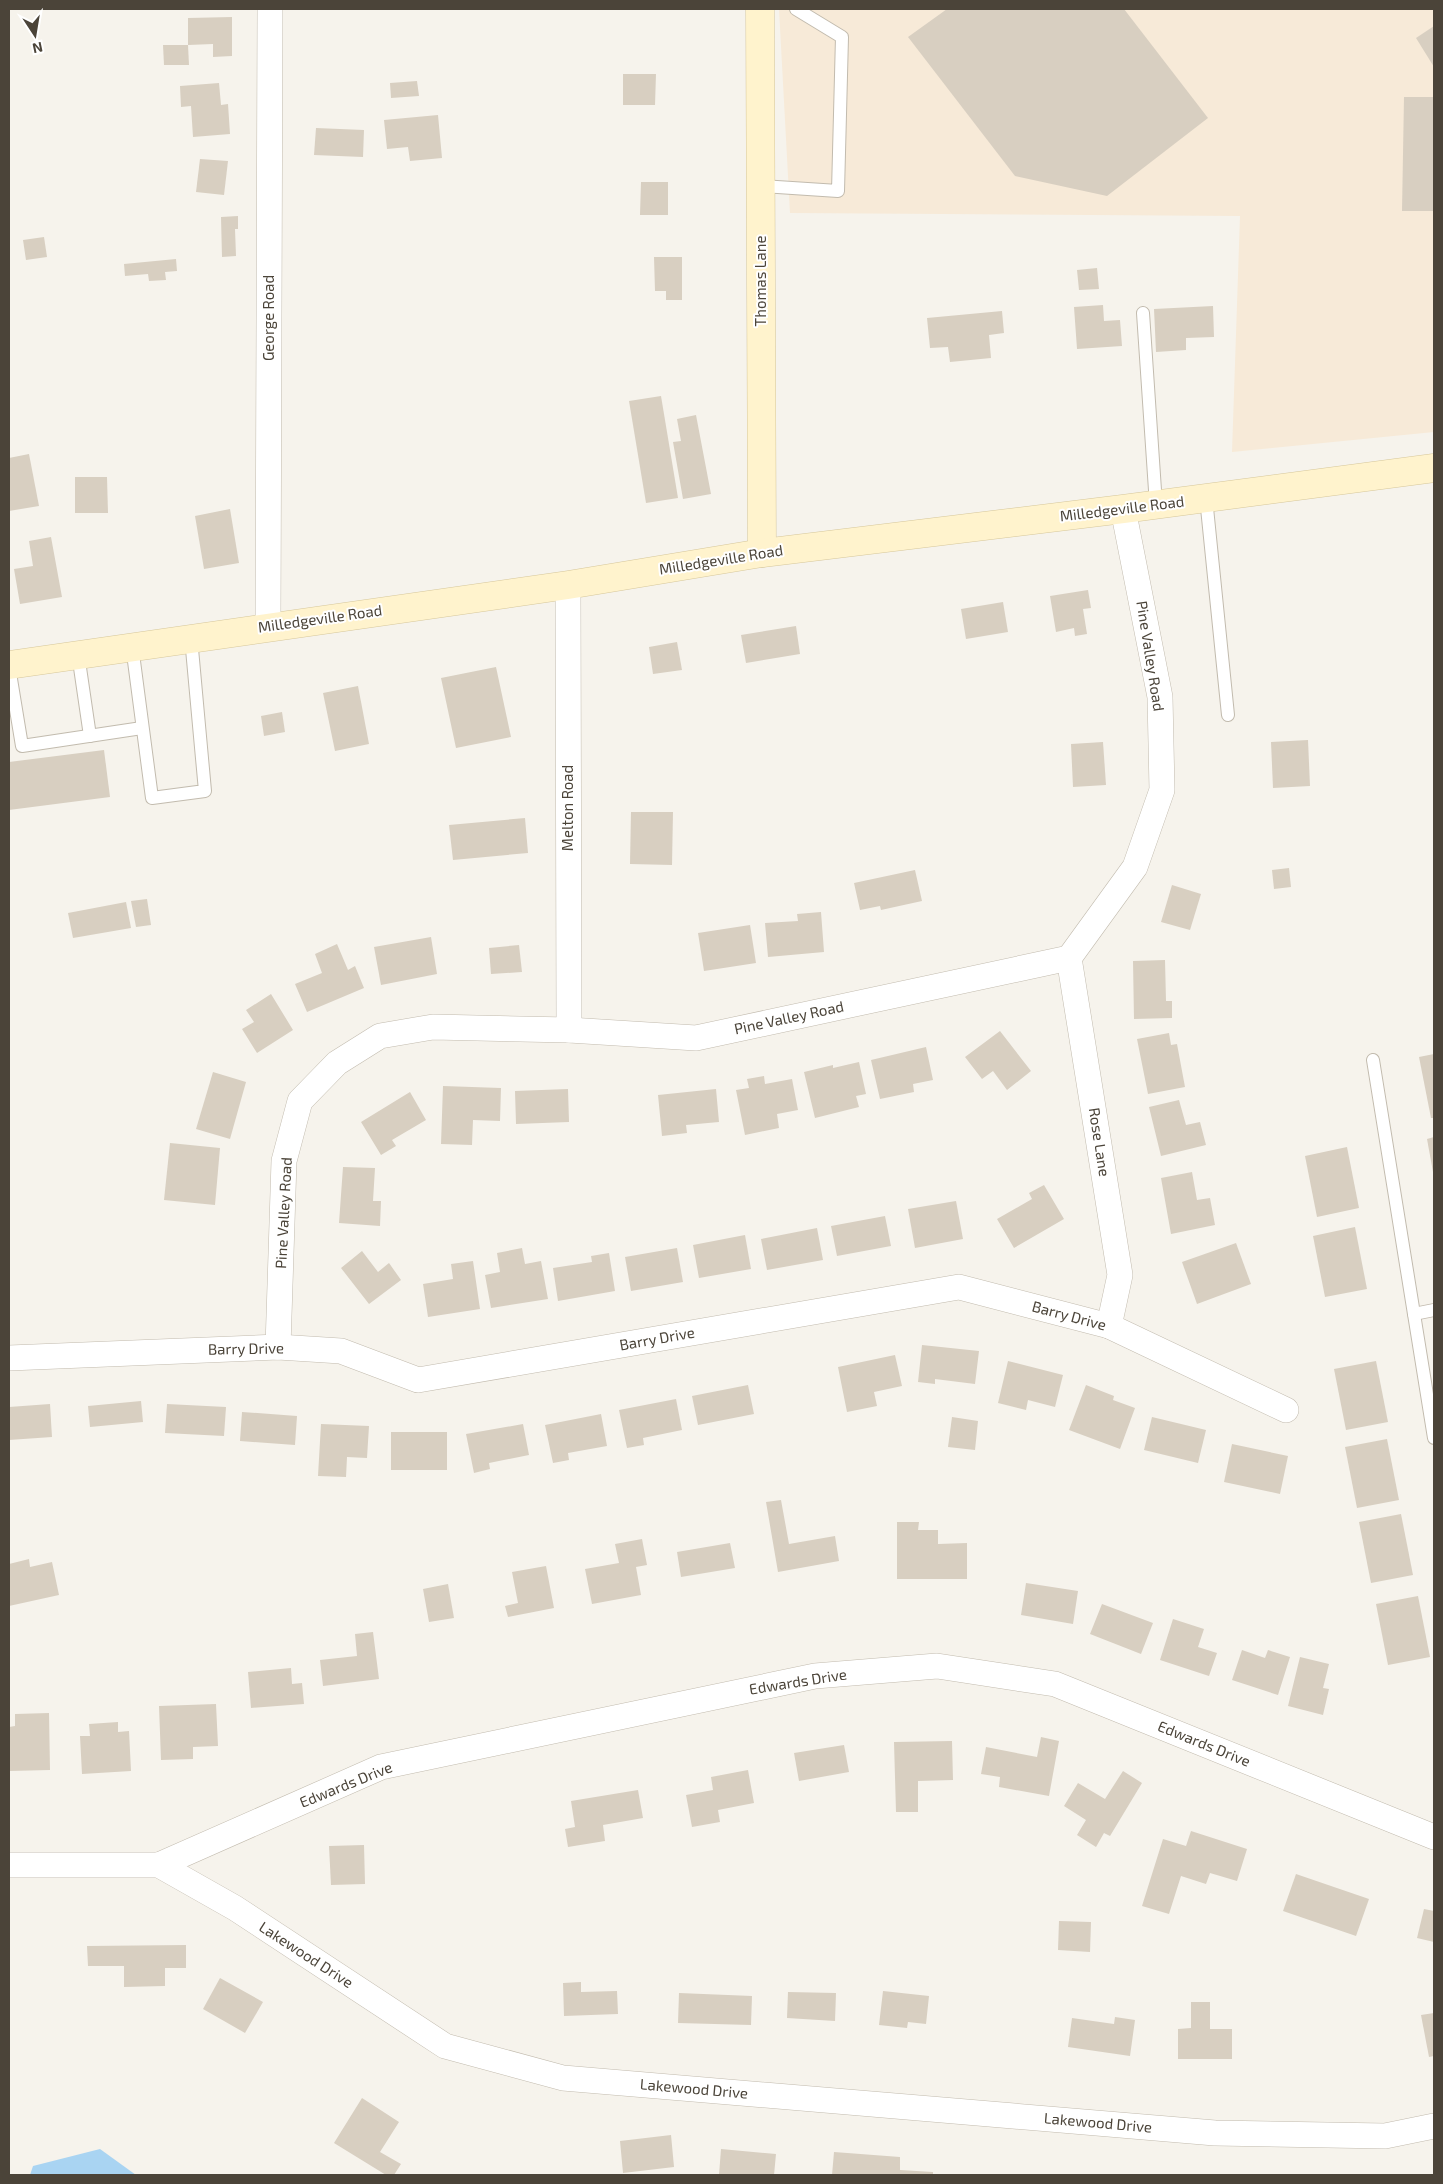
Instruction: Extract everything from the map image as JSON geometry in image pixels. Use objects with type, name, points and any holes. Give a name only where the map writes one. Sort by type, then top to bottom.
[{"type":"street","name":"George Road","points":[[268,626],[270,9]]},
{"type":"street","name":"Thomas Lane","points":[[760,9],[762,553]]},
{"type":"street","name":"Milledgeville Road","points":[[9,666],[268,626],[568,585],[762,553],[1156,505],[1434,468]]},
{"type":"street","name":"Pine Valley Road","points":[[278,1347],[284,1161],[300,1101],[337,1063],[380,1036],[433,1027],[569,1030],[696,1038],[1070,958],[1135,867],[1162,790],[1160,697],[1123,509]]},
{"type":"street","name":"Melton Road","points":[[568,585],[569,1030]]},
{"type":"street","name":"Rose Lane","points":[[1070,958],[1120,1275],[1109,1326]]},
{"type":"street","name":"Barry Drive","points":[[9,1358],[278,1347],[341,1351],[418,1380],[959,1287],[1109,1326],[1286,1410]]},
{"type":"street","name":"Edwards Drive","points":[[159,1865],[381,1767],[815,1676],[937,1666],[1055,1684],[1434,1837]]},
{"type":"street","name":"Lakewood Drive","points":[[9,1865],[159,1865],[235,1908],[445,2046],[563,2078],[1215,2133],[1385,2136],[1434,2126]]},
{"type":"lane","points":[[761,186],[838,191],[842,37],[796,9]]},
{"type":"lane","points":[[1142,313],[1156,505]]},
{"type":"lane","points":[[1206,498],[1228,714]]},
{"type":"lane","points":[[132,646],[152,798],[205,790],[191,638]]},
{"type":"lane","points":[[78,654],[90,736]]},
{"type":"lane","points":[[9,666],[22,746],[142,728]]},
{"type":"lane","points":[[1373,1060],[1434,1438]]},
{"type":"lane","points":[[1414,1314],[1434,1310]]},
{"type":"shaded area","points":[[779,9],[1434,9],[1434,432],[1232,452],[1240,216],[790,213]]},
{"type":"water","points":[[100,2149],[136,2175],[30,2175],[33,2166]]},
{"type":"building","points":[[947,9],[1124,9],[1208,118],[1107,196],[1015,176],[908,37]]},
{"type":"building","points":[[232,17],[232,56],[213,57],[213,44],[188,45],[188,18]]},
{"type":"building","points":[[1434,26],[1434,67],[1416,38]]},
{"type":"building","points":[[163,45],[188,45],[189,65],[164,65]]},
{"type":"building","points":[[623,74],[656,74],[655,105],[623,105]]},
{"type":"building","points":[[417,81],[419,96],[391,98],[390,83]]},
{"type":"building","points":[[219,83],[221,105],[228,104],[230,134],[193,137],[191,106],[181,107],[180,86]]},
{"type":"building","points":[[1404,97],[1434,97],[1433,211],[1402,211]]},
{"type":"building","points":[[438,115],[442,158],[410,161],[408,147],[387,149],[384,120]]},
{"type":"building","points":[[316,128],[364,130],[363,157],[314,155]]},
{"type":"building","points":[[200,159],[228,161],[224,195],[196,192]]},
{"type":"building","points":[[641,182],[668,182],[668,215],[640,215]]},
{"type":"building","points":[[238,216],[238,229],[235,229],[236,256],[222,257],[221,217]]},
{"type":"building","points":[[44,237],[47,257],[26,260],[23,240]]},
{"type":"building","points":[[654,257],[682,257],[682,300],[666,300],[666,291],[655,291]]},
{"type":"building","points":[[176,259],[177,271],[165,272],[166,280],[149,281],[148,274],[125,276],[124,264]]},
{"type":"building","points":[[1097,268],[1099,289],[1079,290],[1077,270]]},
{"type":"building","points":[[1103,305],[1104,321],[1120,320],[1122,346],[1077,349],[1074,307]]},
{"type":"building","points":[[1213,306],[1214,337],[1186,338],[1186,350],[1156,352],[1154,309]]},
{"type":"building","points":[[1002,311],[1004,333],[989,335],[991,358],[950,362],[948,347],[930,348],[927,318]]},
{"type":"building","points":[[661,396],[678,498],[646,503],[629,401]]},
{"type":"building","points":[[696,415],[711,494],[683,499],[673,442],[681,441],[677,419]]},
{"type":"building","points":[[29,454],[39,506],[9,511],[9,458]]},
{"type":"building","points":[[75,477],[107,477],[108,513],[75,513]]},
{"type":"building","points":[[230,509],[239,563],[204,569],[195,516]]},
{"type":"building","points":[[51,537],[62,597],[20,604],[14,569],[33,566],[29,541]]},
{"type":"building","points":[[1088,590],[1091,608],[1083,609],[1087,634],[1075,636],[1074,628],[1056,632],[1050,596]]},
{"type":"building","points":[[1003,602],[1008,632],[966,639],[961,609]]},
{"type":"building","points":[[796,626],[800,654],[746,663],[741,635]]},
{"type":"building","points":[[677,642],[682,670],[653,674],[649,647]]},
{"type":"building","points":[[496,667],[511,737],[456,748],[441,678]]},
{"type":"building","points":[[358,686],[369,744],[335,751],[323,693]]},
{"type":"building","points":[[282,712],[285,732],[264,736],[261,716]]},
{"type":"building","points":[[1308,740],[1310,786],[1273,788],[1271,742]]},
{"type":"building","points":[[1103,742],[1106,785],[1073,787],[1071,744]]},
{"type":"building","points":[[104,750],[110,797],[9,810],[9,762]]},
{"type":"building","points":[[631,812],[673,812],[672,865],[630,864]]},
{"type":"building","points":[[525,818],[528,853],[453,860],[449,825]]},
{"type":"building","points":[[1289,868],[1291,887],[1274,889],[1272,870]]},
{"type":"building","points":[[915,870],[922,901],[881,910],[880,906],[860,910],[854,883]]},
{"type":"building","points":[[1172,885],[1201,894],[1190,930],[1161,922]]},
{"type":"building","points":[[147,899],[151,925],[136,927],[131,901]]},
{"type":"building","points":[[126,902],[131,928],[73,938],[68,913]]},
{"type":"building","points":[[821,912],[824,952],[768,957],[765,923],[798,921],[797,914]]},
{"type":"building","points":[[750,925],[756,963],[704,971],[698,933]]},
{"type":"building","points":[[431,937],[437,974],[381,985],[374,947]]},
{"type":"building","points":[[337,944],[348,970],[355,966],[364,988],[307,1012],[295,984],[322,973],[315,954]]},
{"type":"building","points":[[519,945],[522,972],[491,974],[489,948]]},
{"type":"building","points":[[1165,960],[1166,1001],[1172,1001],[1172,1018],[1134,1019],[1133,961]]},
{"type":"building","points":[[271,994],[293,1030],[257,1053],[242,1029],[254,1022],[246,1010]]},
{"type":"building","points":[[1000,1031],[1031,1071],[1007,1090],[993,1071],[982,1079],[965,1057]]},
{"type":"building","points":[[1169,1033],[1171,1045],[1177,1044],[1185,1087],[1148,1094],[1137,1039]]},
{"type":"building","points":[[926,1047],[933,1080],[913,1084],[914,1092],[880,1099],[871,1060]]},
{"type":"building","points":[[1434,1054],[1434,1118],[1431,1118],[1419,1057]]},
{"type":"building","points":[[859,1062],[866,1094],[856,1096],[859,1107],[815,1118],[804,1072],[833,1065],[833,1068]]},
{"type":"building","points":[[213,1072],[246,1082],[230,1139],[196,1129]]},
{"type":"building","points":[[764,1076],[765,1084],[792,1079],[798,1110],[777,1114],[779,1128],[745,1135],[736,1090],[749,1088],[747,1079]]},
{"type":"building","points":[[443,1086],[501,1088],[500,1121],[473,1120],[472,1145],[441,1144]]},
{"type":"building","points":[[568,1089],[569,1122],[516,1124],[515,1091]]},
{"type":"building","points":[[716,1089],[719,1122],[686,1125],[687,1133],[662,1136],[658,1095]]},
{"type":"building","points":[[410,1092],[426,1120],[392,1140],[396,1146],[381,1155],[361,1122]]},
{"type":"building","points":[[1179,1100],[1186,1125],[1200,1122],[1206,1145],[1161,1156],[1149,1107]]},
{"type":"building","points":[[1434,1137],[1434,1172],[1433,1172],[1427,1139]]},
{"type":"building","points":[[170,1143],[220,1148],[215,1205],[164,1200]]},
{"type":"building","points":[[1347,1147],[1359,1208],[1317,1217],[1305,1156]]},
{"type":"building","points":[[343,1167],[375,1168],[373,1201],[381,1201],[380,1226],[339,1223]]},
{"type":"building","points":[[1192,1172],[1197,1200],[1210,1198],[1215,1225],[1171,1234],[1161,1178]]},
{"type":"building","points":[[1044,1185],[1064,1219],[1014,1248],[997,1219],[1032,1199],[1029,1193]]},
{"type":"building","points":[[956,1201],[963,1239],[915,1248],[908,1209]]},
{"type":"building","points":[[885,1216],[891,1246],[837,1256],[831,1226]]},
{"type":"building","points":[[1355,1227],[1367,1289],[1325,1297],[1313,1236]]},
{"type":"building","points":[[817,1228],[823,1260],[767,1270],[761,1239]]},
{"type":"building","points":[[745,1235],[751,1269],[699,1278],[693,1245]]},
{"type":"building","points":[[1236,1243],[1251,1284],[1197,1304],[1182,1262]]},
{"type":"building","points":[[522,1248],[525,1264],[541,1261],[548,1299],[491,1308],[485,1275],[500,1272],[497,1253]]},
{"type":"building","points":[[677,1248],[683,1282],[631,1291],[625,1257]]},
{"type":"building","points":[[362,1251],[378,1272],[389,1263],[401,1280],[369,1304],[341,1268]]},
{"type":"building","points":[[609,1253],[615,1291],[558,1301],[553,1268],[592,1262],[591,1256]]},
{"type":"building","points":[[473,1261],[480,1309],[428,1317],[423,1284],[453,1279],[451,1264]]},
{"type":"building","points":[[922,1345],[979,1351],[975,1384],[935,1379],[935,1384],[918,1382]]},
{"type":"building","points":[[895,1355],[902,1386],[874,1392],[877,1406],[847,1412],[838,1367]]},
{"type":"building","points":[[1008,1361],[1063,1375],[1055,1407],[1028,1400],[1026,1410],[998,1403]]},
{"type":"building","points":[[1376,1361],[1388,1422],[1346,1430],[1334,1369]]},
{"type":"building","points":[[748,1385],[754,1414],[698,1425],[692,1396]]},
{"type":"building","points":[[1086,1385],[1114,1396],[1113,1400],[1135,1408],[1120,1449],[1069,1430]]},
{"type":"building","points":[[676,1399],[682,1430],[643,1438],[644,1445],[627,1448],[619,1410]]},
{"type":"building","points":[[141,1401],[143,1422],[90,1427],[88,1406]]},
{"type":"building","points":[[50,1404],[52,1437],[9,1440],[9,1407]]},
{"type":"building","points":[[167,1404],[226,1407],[224,1436],[165,1433]]},
{"type":"building","points":[[242,1412],[297,1416],[295,1445],[240,1441]]},
{"type":"building","points":[[601,1414],[607,1446],[568,1453],[569,1460],[553,1463],[545,1425]]},
{"type":"building","points":[[952,1417],[978,1421],[975,1450],[948,1447]]},
{"type":"building","points":[[1152,1417],[1206,1430],[1198,1463],[1144,1450]]},
{"type":"building","points":[[321,1424],[369,1426],[367,1458],[347,1457],[346,1477],[318,1476]]},
{"type":"building","points":[[523,1424],[529,1455],[489,1463],[490,1469],[474,1473],[466,1434]]},
{"type":"building","points":[[391,1432],[447,1432],[447,1470],[391,1470]]},
{"type":"building","points":[[1387,1439],[1399,1500],[1357,1508],[1345,1447]]},
{"type":"building","points":[[1232,1444],[1288,1456],[1280,1494],[1224,1482]]},
{"type":"building","points":[[781,1500],[789,1544],[835,1536],[839,1561],[778,1572],[766,1502]]},
{"type":"building","points":[[1401,1514],[1413,1575],[1371,1583],[1359,1522]]},
{"type":"building","points":[[897,1522],[919,1522],[918,1530],[938,1530],[938,1544],[967,1543],[967,1579],[897,1579]]},
{"type":"building","points":[[642,1539],[647,1565],[636,1567],[641,1595],[592,1604],[585,1569],[619,1563],[615,1544]]},
{"type":"building","points":[[730,1543],[735,1568],[681,1577],[677,1552]]},
{"type":"building","points":[[29,1559],[30,1567],[52,1562],[59,1595],[9,1606],[9,1564]]},
{"type":"building","points":[[546,1566],[554,1608],[508,1617],[505,1606],[518,1603],[512,1572]]},
{"type":"building","points":[[1026,1583],[1078,1591],[1073,1624],[1021,1615]]},
{"type":"building","points":[[448,1584],[454,1618],[429,1622],[423,1589]]},
{"type":"building","points":[[1418,1596],[1430,1657],[1388,1665],[1376,1604]]},
{"type":"building","points":[[1102,1604],[1153,1623],[1141,1654],[1090,1634]]},
{"type":"building","points":[[1173,1619],[1204,1629],[1198,1647],[1217,1653],[1209,1676],[1160,1660]]},
{"type":"building","points":[[373,1632],[379,1679],[323,1686],[320,1660],[357,1656],[355,1634]]},
{"type":"building","points":[[1242,1650],[1265,1658],[1268,1650],[1290,1657],[1278,1695],[1232,1680]]},
{"type":"building","points":[[1300,1657],[1329,1664],[1323,1688],[1329,1689],[1323,1715],[1288,1706]]},
{"type":"building","points":[[291,1668],[292,1684],[302,1683],[304,1704],[251,1708],[248,1672]]},
{"type":"building","points":[[216,1704],[218,1746],[193,1747],[193,1759],[161,1760],[159,1706]]},
{"type":"building","points":[[49,1713],[50,1770],[9,1771],[9,1727],[15,1726],[15,1714]]},
{"type":"building","points":[[118,1722],[118,1732],[129,1731],[131,1771],[82,1774],[80,1736],[90,1736],[89,1724]]},
{"type":"building","points":[[1041,1737],[1059,1741],[1049,1796],[999,1787],[1000,1777],[981,1774],[986,1747],[1037,1757]]},
{"type":"building","points":[[952,1741],[953,1780],[918,1781],[918,1812],[896,1812],[894,1742]]},
{"type":"building","points":[[844,1745],[849,1772],[799,1781],[794,1753]]},
{"type":"building","points":[[748,1770],[754,1803],[718,1810],[720,1822],[692,1827],[686,1795],[713,1790],[711,1777]]},
{"type":"building","points":[[1123,1771],[1142,1783],[1110,1836],[1104,1833],[1096,1847],[1077,1835],[1086,1820],[1064,1806],[1078,1783],[1105,1799]]},
{"type":"building","points":[[638,1790],[643,1818],[603,1825],[605,1841],[568,1847],[565,1829],[575,1827],[571,1801]]},
{"type":"building","points":[[1191,1831],[1247,1849],[1237,1881],[1210,1873],[1206,1884],[1181,1876],[1169,1914],[1142,1906],[1163,1839],[1186,1846]]},
{"type":"building","points":[[364,1845],[365,1884],[331,1885],[329,1846]]},
{"type":"building","points":[[1296,1874],[1369,1899],[1356,1936],[1283,1911]]},
{"type":"building","points":[[1424,1909],[1434,1911],[1434,1942],[1417,1938]]},
{"type":"building","points":[[1059,1921],[1091,1922],[1090,1952],[1058,1950]]},
{"type":"building","points":[[186,1945],[186,1968],[165,1968],[165,1986],[124,1987],[124,1966],[88,1966],[87,1946]]},
{"type":"building","points":[[220,1978],[263,2002],[245,2033],[203,2009]]},
{"type":"building","points":[[581,1982],[581,1992],[617,1991],[618,2014],[564,2016],[563,1983]]},
{"type":"building","points":[[883,1991],[929,1996],[926,2024],[908,2022],[907,2028],[879,2025]]},
{"type":"building","points":[[788,1992],[836,1993],[835,2021],[787,2018]]},
{"type":"building","points":[[679,1993],[752,1996],[751,2025],[678,2023]]},
{"type":"building","points":[[1191,2002],[1210,2002],[1210,2029],[1232,2029],[1232,2059],[1178,2059],[1178,2029],[1191,2028]]},
{"type":"building","points":[[1434,2013],[1434,2056],[1429,2057],[1421,2015]]},
{"type":"building","points":[[1115,2017],[1135,2020],[1130,2056],[1068,2047],[1072,2018],[1114,2024]]},
{"type":"building","points":[[362,2098],[399,2122],[380,2152],[401,2164],[394,2175],[386,2175],[334,2143]]},
{"type":"building","points":[[671,2135],[674,2167],[623,2173],[620,2141]]},
{"type":"building","points":[[721,2149],[776,2154],[774,2175],[719,2175]]},
{"type":"building","points":[[834,2152],[900,2157],[900,2170],[933,2172],[933,2175],[832,2175]]}]
